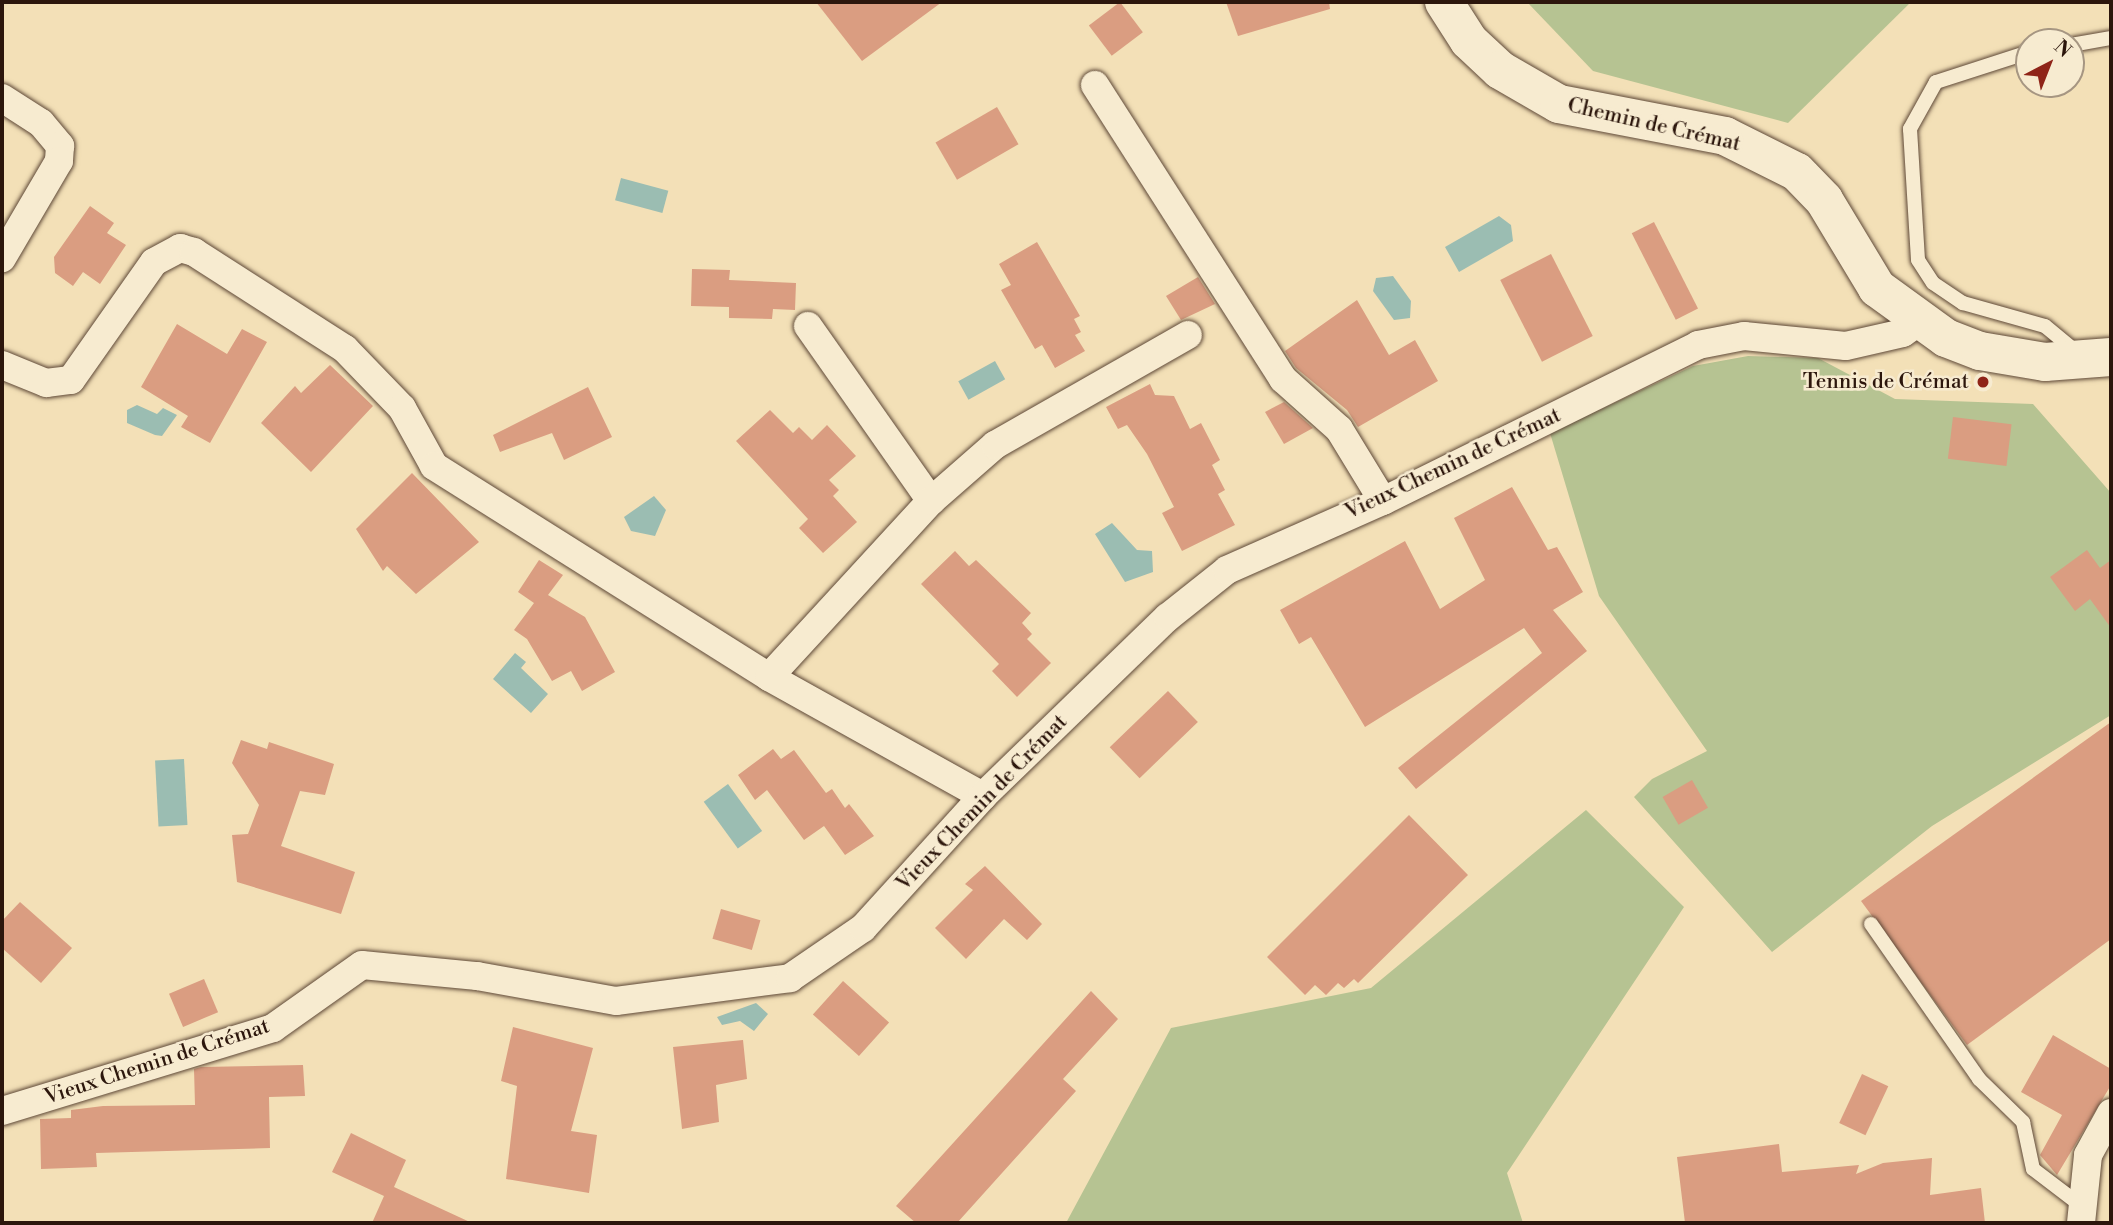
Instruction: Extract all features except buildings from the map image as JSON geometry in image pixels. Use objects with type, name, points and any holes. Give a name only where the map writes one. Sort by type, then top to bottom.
[{"type":"street","name":"Chemin de Crémat","points":[[1444,2],[1469,41],[1500,70],[1559,104],[1725,136],[1797,172],[1824,200],[1877,288],[1918,322],[1980,351],[2099,360]]},
{"type":"street","points":[[1095,85],[1283,379],[1339,429],[1383,501]]},
{"type":"street","points":[[2,98],[48,128],[60,146],[59,161],[2,258]]},
{"type":"street","points":[[2,365],[46,383],[71,380],[154,262],[180,248],[194,252],[345,349],[402,408],[434,466],[769,677],[983,796]]},
{"type":"street","name":"Vieux Chemin de Crémat","points":[[2,1111],[273,1028],[362,965],[477,976],[617,1001],[790,978],[863,928],[983,796],[1168,617],[1227,570],[1383,501],[1698,345],[1744,336],[1846,346],[1903,333],[1918,322]]},
{"type":"street","points":[[808,326],[930,502]]},
{"type":"street","points":[[769,677],[930,502],[1015,432],[1188,335]]},
{"type":"street","points":[[2080,1214],[2088,1155],[2111,1113]]},
{"type":"lane","points":[[2085,43],[2111,38]]},
{"type":"lane","points":[[2015,57],[1936,82],[1910,129],[1919,260],[1933,283],[1963,303],[2061,333],[2099,360]]},
{"type":"lane","points":[[1871,924],[1979,1079],[2023,1122],[2033,1169],[2080,1214]]},
{"type":"green space","points":[[1527,2],[1911,2],[1788,123],[1593,71]]},
{"type":"green space","points":[[1748,356],[1818,358],[1895,399],[2033,404],[2111,493],[2111,715],[1932,826],[1772,952],[1634,797],[1652,779],[1707,751],[1599,596],[1550,433],[1693,366]]},
{"type":"green space","points":[[1586,810],[1684,907],[1507,1173],[1523,1223],[1066,1223],[1171,1028],[1371,988]]},
{"type":"water","points":[[621,178],[668,191],[662,213],[615,200]]},
{"type":"water","points":[[1499,216],[1511,225],[1513,241],[1459,272],[1445,247]]},
{"type":"water","points":[[1393,276],[1411,301],[1410,318],[1394,320],[1373,291],[1376,278]]},
{"type":"water","points":[[995,361],[1005,379],[968,400],[958,381]]},
{"type":"water","points":[[137,405],[157,414],[163,408],[177,415],[162,436],[155,435],[127,423],[127,410]]},
{"type":"water","points":[[654,496],[666,510],[655,536],[631,531],[624,517]]},
{"type":"water","points":[[1112,523],[1137,550],[1152,551],[1153,572],[1125,582],[1095,534]]},
{"type":"water","points":[[515,653],[526,662],[521,668],[548,694],[531,713],[493,679]]},
{"type":"water","points":[[184,759],[187,825],[158,826],[155,761]]},
{"type":"water","points":[[728,784],[762,831],[738,849],[704,802]]},
{"type":"water","points":[[756,1003],[768,1014],[754,1031],[740,1021],[722,1025],[717,1017]]},
{"type":"place","name":"Tennis de Crémat","points":[[1983,382]]}]
